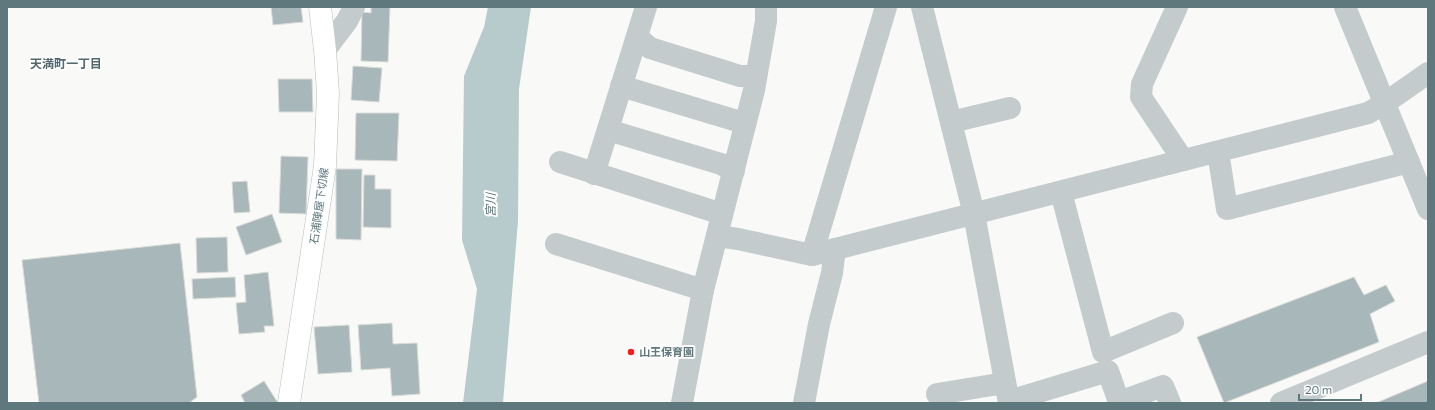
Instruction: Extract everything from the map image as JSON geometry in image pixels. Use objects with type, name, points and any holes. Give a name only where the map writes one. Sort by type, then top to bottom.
[{"type":"main road","name":"石浦陣屋下切線","points":[[293,402],[325,166],[328,93],[320,7]]},
{"type":"street","points":[[325,50],[347,21],[354,7]]},
{"type":"street","points":[[594,174],[646,7]]},
{"type":"street","points":[[812,255],[886,7]]},
{"type":"street","points":[[922,7],[974,214],[1008,395]]},
{"type":"street","points":[[1177,7],[1142,84],[1141,98],[1183,160]]},
{"type":"street","points":[[1345,7],[1428,209]]},
{"type":"street","points":[[682,403],[703,290],[734,171],[756,76],[762,10]]},
{"type":"street","points":[[637,37],[650,48],[740,76],[756,76]]},
{"type":"street","points":[[717,236],[812,255],[1368,113],[1428,73]]},
{"type":"street","points":[[622,86],[734,120],[746,121]]},
{"type":"street","points":[[951,122],[1010,108]]},
{"type":"street","points":[[608,130],[722,164],[734,171]]},
{"type":"street","points":[[1218,152],[1227,209],[1408,162]]},
{"type":"street","points":[[560,162],[722,214]]},
{"type":"street","points":[[1061,192],[1106,362],[1119,402],[1163,386],[1170,403]]},
{"type":"street","points":[[556,244],[703,290]]},
{"type":"street","points":[[804,403],[819,324],[832,273],[835,249]]},
{"type":"street","points":[[937,394],[1008,395],[1106,362],[1173,323]]},
{"type":"street","points":[[1281,403],[1428,342]]},
{"type":"water","name":"宮川","points":[[488,7],[531,7],[519,89],[518,221],[503,403],[463,403],[477,289],[462,240],[464,76],[484,27]]},
{"type":"building","points":[[271,7],[301,7],[303,22],[273,25]]},
{"type":"building","points":[[371,7],[390,7],[388,62],[361,61],[362,12],[371,13]]},
{"type":"building","points":[[353,66],[382,68],[379,102],[351,100]]},
{"type":"building","points":[[278,79],[312,79],[313,112],[279,112]]},
{"type":"building","points":[[356,113],[399,113],[397,161],[355,160]]},
{"type":"building","points":[[281,156],[308,157],[306,214],[279,213]]},
{"type":"building","points":[[336,169],[362,169],[361,240],[336,239]]},
{"type":"building","points":[[364,175],[375,175],[375,189],[391,189],[391,228],[363,227]]},
{"type":"building","points":[[247,181],[250,212],[234,213],[232,182]]},
{"type":"building","points":[[272,214],[282,242],[246,255],[236,227]]},
{"type":"building","points":[[227,237],[228,272],[197,273],[196,238]]},
{"type":"building","points":[[180,243],[197,397],[189,403],[39,403],[22,260]]},
{"type":"building","points":[[268,272],[274,326],[264,326],[265,332],[239,334],[236,303],[246,302],[244,275]]},
{"type":"building","points":[[235,277],[236,297],[193,299],[192,279]]},
{"type":"building","points":[[1354,277],[1364,295],[1386,285],[1395,301],[1370,314],[1379,342],[1224,403],[1197,337]]},
{"type":"building","points":[[392,323],[393,344],[417,343],[420,394],[392,396],[390,368],[361,370],[358,325]]},
{"type":"building","points":[[349,325],[352,372],[318,374],[314,327]]},
{"type":"building","points":[[264,381],[278,403],[245,403],[241,395]]},
{"type":"building","points":[[1428,381],[1428,403],[1376,403]]},
{"type":"place","name":"山王保育園","points":[[631,352]]},
{"type":"district","name":"天満町一丁目","points":[[66,64]]}]
